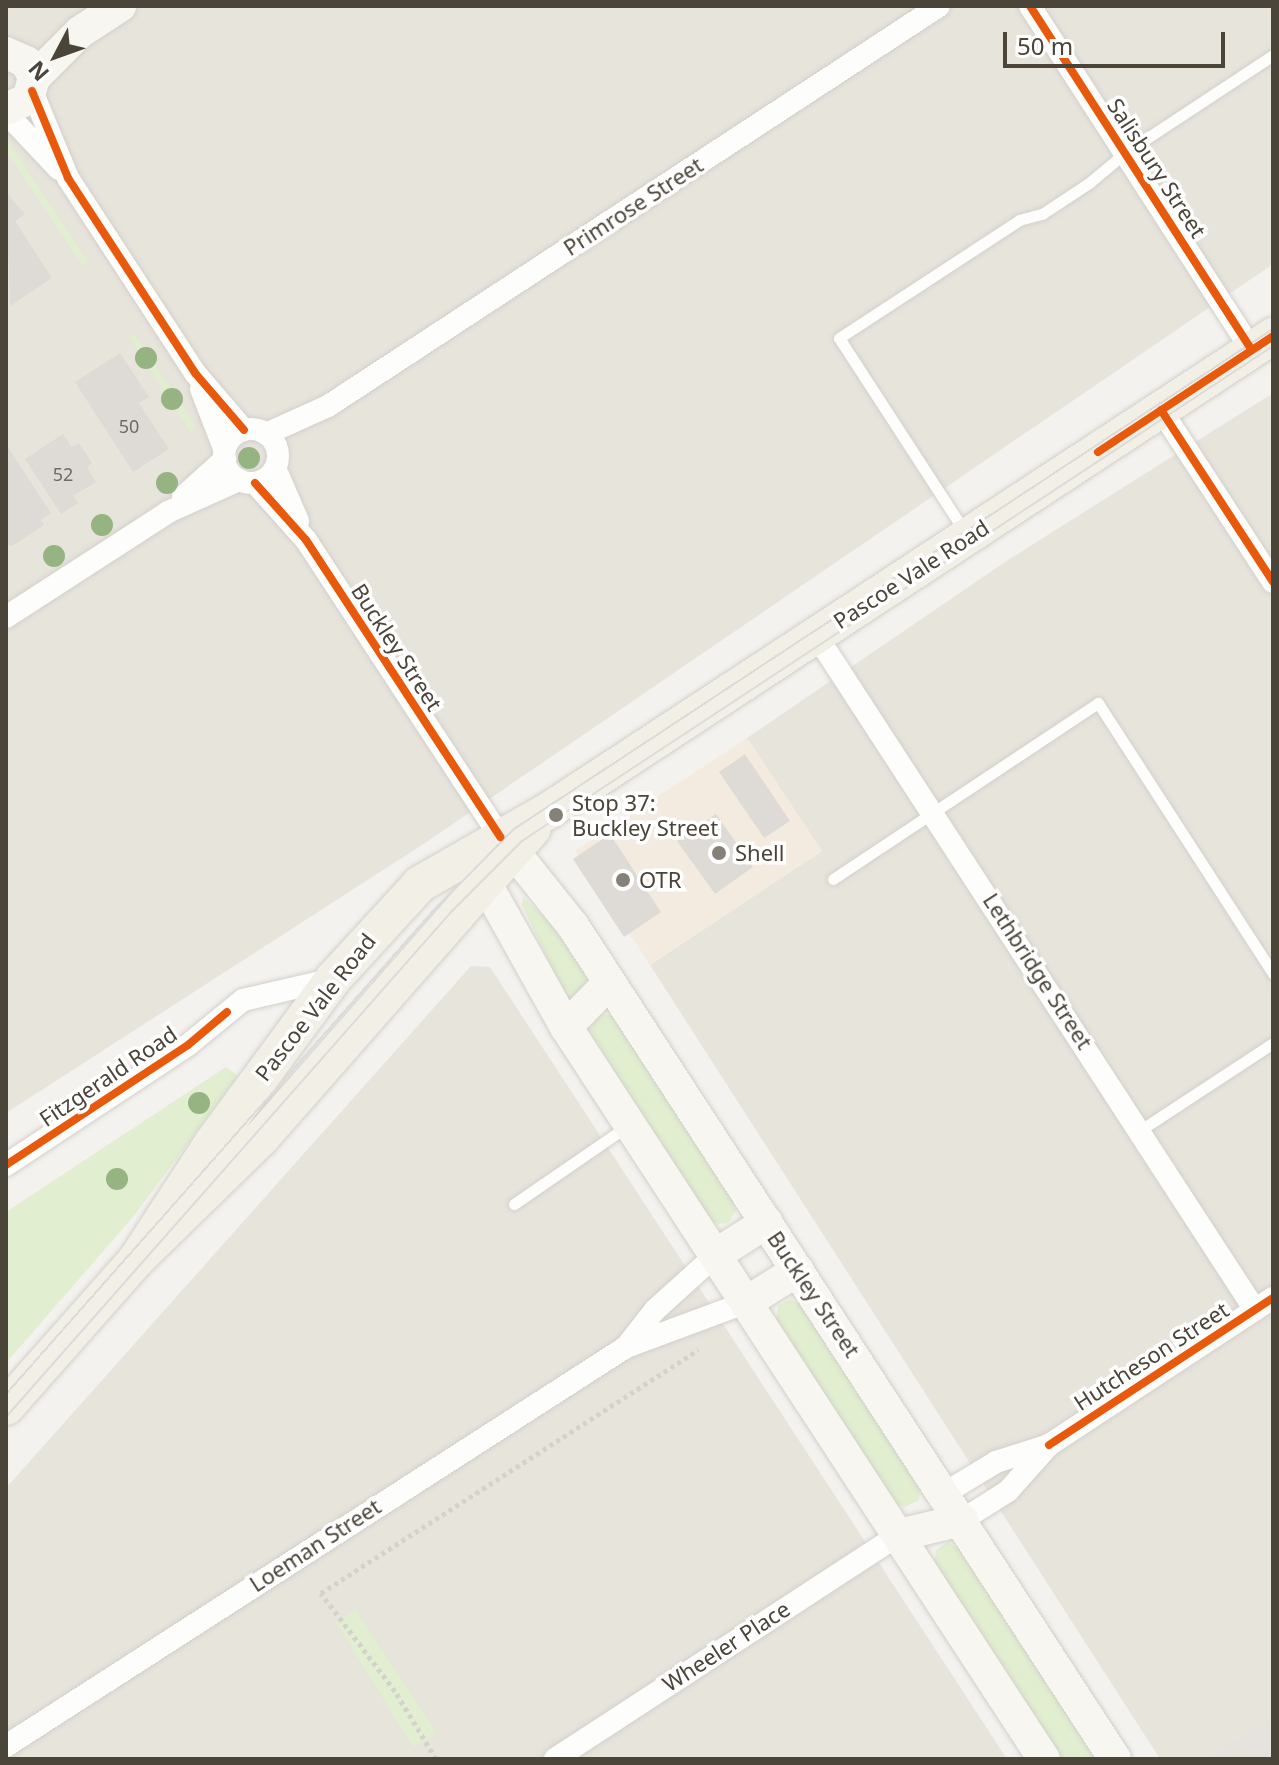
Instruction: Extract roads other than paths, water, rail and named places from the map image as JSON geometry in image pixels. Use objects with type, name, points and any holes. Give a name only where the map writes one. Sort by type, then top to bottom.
[{"type":"main road","points":[[6,111],[20,106],[17,64],[80,32],[120,6]]},
{"type":"main road","name":"Pascoe Vale Road","points":[[136,1260],[206,1151],[334,978],[420,884],[507,844],[548,811],[1262,343]]},
{"type":"main road","points":[[507,844],[485,861],[486,884],[566,1027],[1044,1759]]},
{"type":"main road","name":"Buckley Street","points":[[507,844],[573,926],[945,1493],[1115,1759]]},
{"type":"main road","name":"Pascoe Vale Road","points":[[6,1407],[136,1260],[262,1137],[486,884]]},
{"type":"main road","points":[[566,1027],[609,983]]},
{"type":"main road","points":[[717,1254],[767,1222]]},
{"type":"main road","points":[[747,1302],[798,1270]]},
{"type":"main road","points":[[899,1535],[945,1493]]},
{"type":"main road","points":[[899,1535],[962,1520]]},
{"type":"street","name":"Primrose Street","points":[[255,432],[328,406],[939,6]]},
{"type":"street","name":"Salisbury Street","points":[[1030,6],[1126,152],[1262,343]]},
{"type":"street","points":[[17,64],[68,178],[195,373],[255,432]]},
{"type":"street","points":[[6,111],[68,178]]},
{"type":"street","points":[[195,373],[225,455]]},
{"type":"street","name":"Primrose Street","points":[[247,481],[277,461],[328,406]]},
{"type":"street","points":[[1161,410],[1273,582]]},
{"type":"street","points":[[168,512],[225,455],[232,438],[255,432]]},
{"type":"street","name":"Buckley Street","points":[[255,432],[277,461],[306,540]]},
{"type":"street","name":"Buckley Street","points":[[225,455],[306,540],[507,844]]},
{"type":"street","points":[[6,617],[168,512],[247,481]]},
{"type":"street","name":"Lethbridge Street","points":[[816,635],[1142,1129],[1264,1304]]},
{"type":"street","name":"Fitzgerald Road","points":[[6,1165],[188,1045],[227,1012],[257,995],[334,978]]},
{"type":"street","name":"Loeman Street","points":[[626,1347],[655,1310],[717,1254]]},
{"type":"street","name":"Loeman Street","points":[[6,1746],[626,1347],[747,1302]]},
{"type":"street","name":"Hutcheson Street","points":[[962,1520],[1008,1491],[1049,1445],[1264,1304]]},
{"type":"street","name":"Hutcheson Street","points":[[945,1493],[996,1462],[1049,1445]]},
{"type":"street","name":"Wheeler Place","points":[[560,1757],[899,1535]]},
{"type":"lane","points":[[968,536],[839,338],[1019,220],[1042,214],[1126,152],[1273,55]]},
{"type":"lane","points":[[833,879],[1098,703],[1273,974]]},
{"type":"lane","points":[[1142,1129],[1273,1043]]},
{"type":"lane","points":[[514,1204],[630,1125]]},
{"type":"tram line","points":[[6,1394],[435,909],[514,829],[1273,329]]},
{"type":"tram line","points":[[6,1417],[452,911],[522,841],[1273,346]]},
{"type":"place","name":"Stop 37: Buckley Street","points":[[556,815]]},
{"type":"place","name":"Shell","points":[[719,853]]},
{"type":"place","name":"OTR","points":[[623,880]]}]
